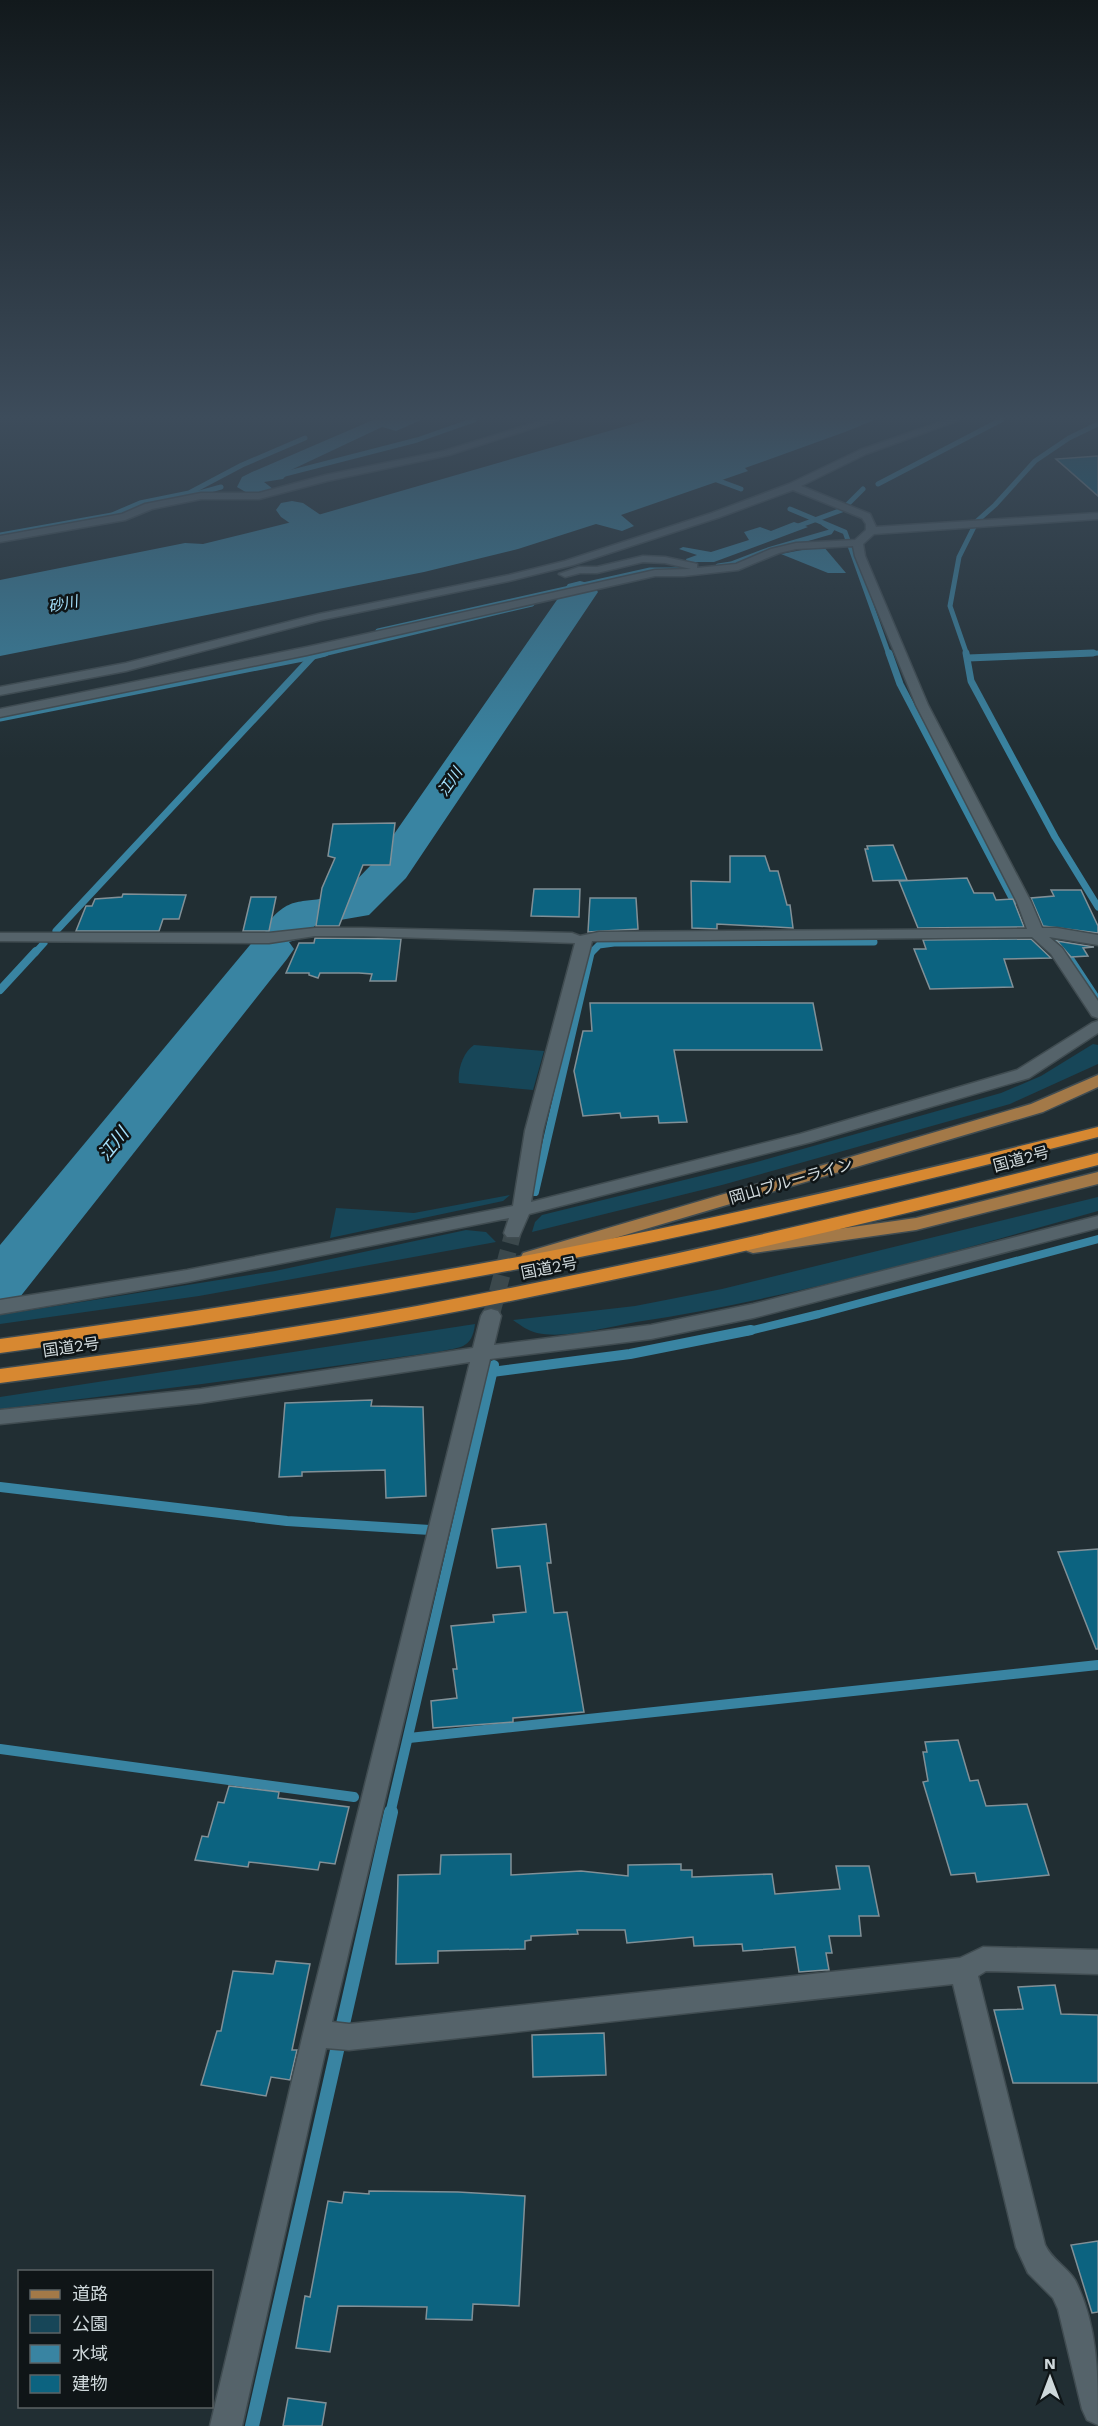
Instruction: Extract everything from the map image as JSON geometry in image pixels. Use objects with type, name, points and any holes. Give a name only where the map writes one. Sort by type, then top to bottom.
[{"type":"highway","name":"国道2号","points":[[0,1346],[229,1313],[480,1272],[611,1246],[895,1183],[1098,1132]]},
{"type":"highway","name":"国道2号","points":[[0,1376],[297,1332],[625,1273],[936,1202],[1098,1160]]},
{"type":"main road","name":"岡山ブルーライン","points":[[480,1272],[1037,1108],[1079,1091],[1098,1080]]},
{"type":"main road","points":[[731,1250],[916,1224],[1098,1178]]},
{"type":"street","points":[[0,540],[37,533]]},
{"type":"street","points":[[0,691],[126,667],[245,638],[320,616],[569,563],[660,533]]},
{"type":"street","points":[[0,712],[308,651],[656,573],[738,567],[775,551],[796,546],[851,543],[866,533]]},
{"type":"street","points":[[851,543],[860,556],[922,705],[1024,902],[1036,933],[1057,951],[1098,1013]]},
{"type":"street","points":[[387,603],[402,604],[518,587],[579,570],[597,570],[643,559],[665,560],[699,567],[702,571]]},
{"type":"street","points":[[0,937],[269,938],[315,932],[363,932],[572,938],[583,941]]},
{"type":"street","points":[[513,1233],[520,1210],[534,1131],[583,941],[588,937],[1065,932],[1098,940]]},
{"type":"street","points":[[0,1307],[187,1276],[520,1210],[805,1138],[1023,1074],[1098,1026]]},
{"type":"street","points":[[0,1417],[201,1396],[481,1354],[651,1332],[753,1311],[1098,1222]]},
{"type":"street","points":[[226,2426],[333,2035],[491,1316]]},
{"type":"street","points":[[333,2035],[963,1970],[983,1959],[1098,1962]]},
{"type":"street","points":[[963,1970],[1031,2247],[1038,2263],[1063,2288],[1071,2306],[1098,2409]]},
{"type":"green space","points":[[1093,1044],[1098,1045],[1098,1064],[1010,1104],[722,1185],[532,1232],[535,1222],[542,1215],[753,1163],[1001,1093],[1041,1076]]},
{"type":"green space","points":[[474,1045],[544,1051],[533,1090],[459,1083],[462,1062]]},
{"type":"green space","points":[[510,1195],[503,1201],[330,1238],[336,1208],[414,1213]]},
{"type":"green space","points":[[1098,1197],[1098,1211],[926,1259],[753,1301],[560,1335],[537,1333],[513,1320],[635,1306],[722,1289]]},
{"type":"green space","points":[[466,1230],[486,1232],[496,1242],[199,1296],[0,1324],[0,1315],[275,1271]]},
{"type":"green space","points":[[475,1324],[471,1339],[463,1346],[437,1352],[0,1409],[0,1397]]},
{"type":"water","name":"砂川","points":[[247,533],[567,533],[518,549],[424,572],[0,656],[0,580],[185,543],[203,544]]},
{"type":"water","points":[[745,533],[791,533],[714,562],[687,562],[686,559],[697,555],[679,549],[683,547],[711,552],[749,540]]},
{"type":"water","points":[[823,546],[846,573],[828,573],[781,554]]},
{"type":"building","points":[[395,823],[390,865],[363,865],[339,926],[316,926],[322,888],[335,858],[328,856],[333,824]]},
{"type":"building","points":[[893,845],[907,880],[873,881],[865,849],[868,849],[867,846]]},
{"type":"building","points":[[730,856],[765,856],[770,871],[778,871],[787,905],[790,905],[793,928],[717,924],[717,929],[692,928],[691,881],[730,882]]},
{"type":"building","points":[[967,878],[974,893],[993,893],[996,900],[1013,899],[1024,927],[918,928],[899,881]]},
{"type":"building","points":[[534,889],[580,889],[579,917],[531,916]]},
{"type":"building","points":[[1051,890],[1081,890],[1098,926],[1098,933],[1043,926],[1031,898],[1054,896]]},
{"type":"building","points":[[123,894],[186,895],[179,919],[163,919],[159,931],[76,931],[86,906],[92,906],[95,899],[122,897]]},
{"type":"building","points":[[251,897],[276,897],[269,931],[243,931]]},
{"type":"building","points":[[590,898],[636,898],[638,929],[588,932]]},
{"type":"building","points":[[315,938],[401,939],[396,981],[370,981],[372,974],[359,973],[320,973],[318,978],[309,973],[286,973],[299,943],[314,943]]},
{"type":"building","points":[[1031,939],[1051,958],[1004,959],[1013,987],[930,989],[914,949],[926,949],[923,940]]},
{"type":"building","points":[[1057,941],[1094,947],[1083,948],[1088,956],[1071,957]]},
{"type":"building","points":[[590,1003],[813,1003],[822,1050],[674,1050],[687,1122],[659,1123],[658,1116],[621,1118],[620,1113],[583,1116],[574,1071],[583,1031],[592,1031]]},
{"type":"building","points":[[372,1400],[371,1406],[423,1407],[426,1496],[386,1498],[385,1470],[302,1472],[302,1476],[279,1477],[285,1403]]},
{"type":"building","points":[[546,1524],[551,1563],[547,1563],[554,1613],[567,1612],[584,1712],[513,1718],[513,1722],[433,1728],[431,1701],[457,1698],[453,1669],[457,1669],[451,1626],[494,1622],[493,1615],[526,1612],[520,1566],[497,1568],[492,1529]]},
{"type":"building","points":[[1098,1549],[1098,1649],[1096,1649],[1058,1552]]},
{"type":"building","points":[[958,1740],[970,1781],[978,1780],[986,1806],[1027,1804],[1049,1875],[977,1882],[975,1873],[951,1875],[923,1782],[928,1781],[923,1752],[927,1752],[925,1742]]},
{"type":"building","points":[[229,1786],[279,1792],[278,1798],[349,1807],[335,1864],[320,1862],[318,1870],[249,1862],[248,1867],[195,1860],[202,1836],[208,1837],[218,1802],[224,1803]]},
{"type":"building","points":[[511,1854],[511,1875],[581,1871],[628,1876],[628,1865],[681,1864],[681,1870],[692,1870],[692,1877],[772,1874],[775,1894],[840,1889],[836,1866],[869,1866],[879,1916],[859,1916],[861,1936],[829,1936],[832,1953],[826,1953],[829,1970],[799,1972],[795,1947],[743,1951],[742,1944],[694,1946],[693,1937],[627,1943],[625,1930],[577,1930],[578,1934],[531,1936],[531,1940],[525,1941],[525,1949],[438,1951],[438,1963],[396,1964],[398,1875],[440,1874],[441,1855]]},
{"type":"building","points":[[276,1961],[310,1964],[292,2050],[297,2050],[290,2080],[271,2077],[266,2096],[201,2085],[217,2031],[221,2031],[233,1971],[273,1974]]},
{"type":"building","points":[[1055,1985],[1061,2014],[1098,2015],[1098,2083],[1013,2083],[994,2010],[1023,2009],[1018,1987]]},
{"type":"building","points":[[604,2033],[606,2075],[533,2077],[532,2035]]},
{"type":"building","points":[[369,2191],[458,2192],[525,2196],[519,2306],[473,2304],[472,2320],[426,2319],[427,2307],[338,2306],[330,2352],[296,2348],[305,2296],[310,2297],[328,2201],[342,2203],[344,2192],[369,2194]]},
{"type":"building","points":[[1098,2241],[1098,2312],[1092,2313],[1071,2245]]},
{"type":"building","points":[[288,2398],[326,2403],[322,2426],[283,2426]]},
{"type":"waterway","points":[[0,535],[10,533]]},
{"type":"waterway","points":[[326,533],[345,546]]},
{"type":"waterway","points":[[718,566],[731,564],[768,550],[826,533]]},
{"type":"waterway","points":[[845,533],[889,655]]},
{"type":"waterway","points":[[967,655],[950,606],[959,557],[971,533]]},
{"type":"waterway","points":[[378,631],[650,570],[679,570]]},
{"type":"waterway","name":"江川","points":[[286,929],[303,913],[353,906],[391,869],[580,591]]},
{"type":"waterway","points":[[319,655],[532,604]]},
{"type":"waterway","points":[[313,656],[325,653]]},
{"type":"waterway","points":[[889,653],[900,684],[1014,902]]},
{"type":"waterway","points":[[966,653],[971,681],[1055,837],[1098,907]]},
{"type":"waterway","points":[[968,658],[1093,653]]},
{"type":"waterway","points":[[1054,655],[1098,653]]},
{"type":"waterway","points":[[0,718],[313,656]]},
{"type":"waterway","points":[[56,931],[313,656]]},
{"type":"waterway","points":[[1049,937],[1066,953]]},
{"type":"waterway","points":[[591,953],[599,945],[614,943],[874,942]]},
{"type":"waterway","points":[[35,953],[44,943]]},
{"type":"waterway","name":"江川","points":[[0,1283],[271,949]]},
{"type":"waterway","points":[[0,990],[36,951]]},
{"type":"waterway","points":[[535,1192],[591,951]]},
{"type":"waterway","points":[[1065,951],[1098,1001]]},
{"type":"waterway","points":[[745,1332],[1098,1239]]},
{"type":"waterway","points":[[492,1372],[630,1354],[751,1330]]},
{"type":"waterway","points":[[492,1372],[494,1365]]},
{"type":"waterway","points":[[390,1814],[492,1372]]},
{"type":"waterway","points":[[0,1487],[287,1521],[430,1530]]},
{"type":"waterway","points":[[409,1738],[1098,1665]]},
{"type":"waterway","points":[[0,1749],[354,1797]]},
{"type":"waterway","points":[[252,2426],[391,1812]]},
{"type":"tunnel","points":[[491,1316],[513,1233]]}]
